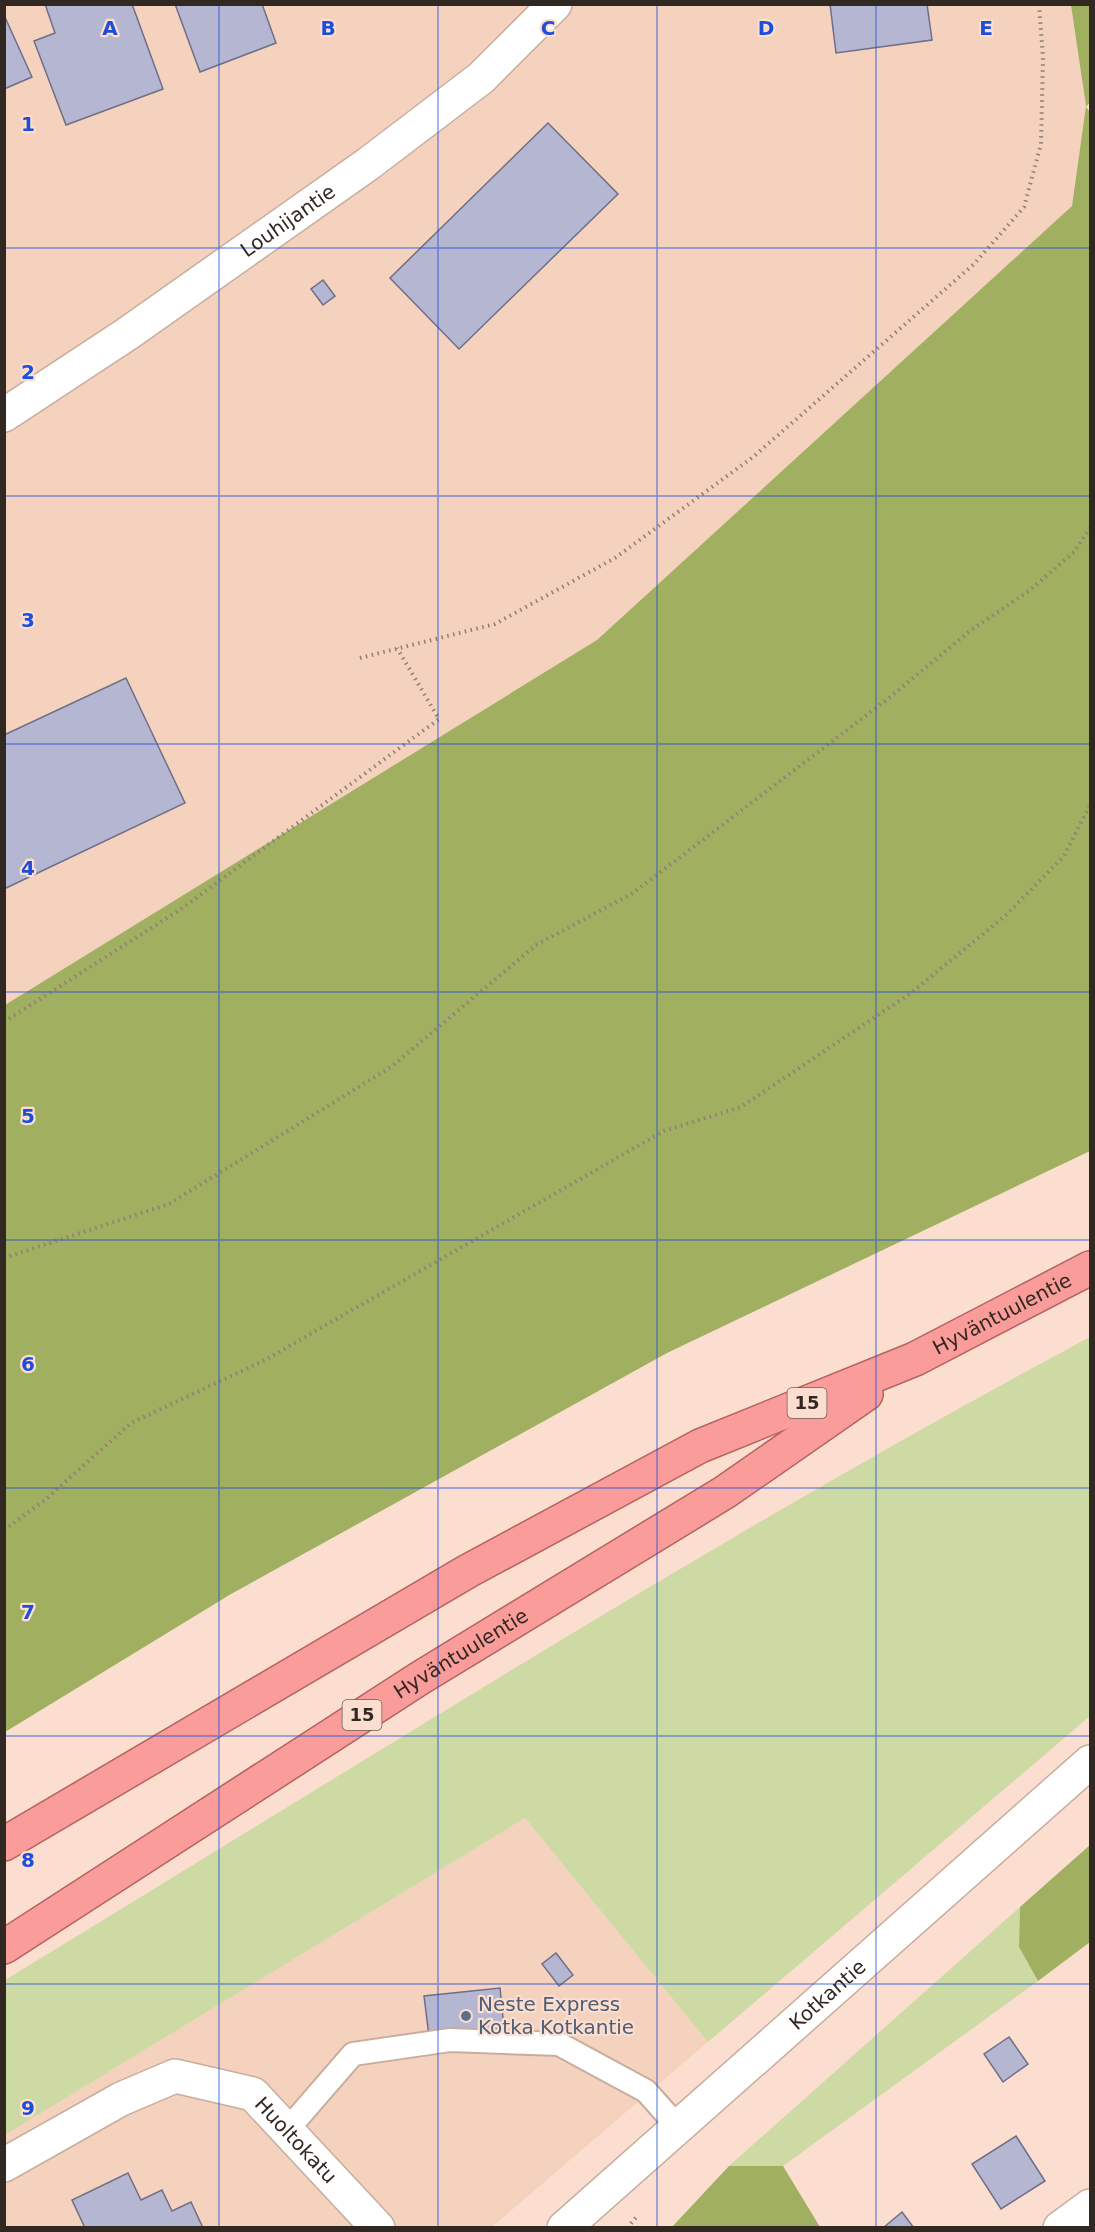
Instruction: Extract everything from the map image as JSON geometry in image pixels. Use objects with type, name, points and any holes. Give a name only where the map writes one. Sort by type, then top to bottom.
[{"type":"highway","name":"Hyväntuulentie","points":[[4,1844],[468,1571],[700,1446],[915,1359],[1090,1269]]},
{"type":"highway","name":"Hyväntuulentie","points":[[4,1947],[420,1678],[725,1492],[915,1359]]},
{"type":"street","name":"Louhijantie","points":[[4,415],[127,334],[368,164],[482,78],[555,4]]},
{"type":"street","name":"Kotkantie","points":[[564,2228],[1090,1762]]},
{"type":"street","name":"Huoltokatu","points":[[4,2165],[121,2099],[175,2076],[253,2094],[378,2228]]},
{"type":"street","points":[[1060,2228],[1090,2206]]},
{"type":"lane","points":[[288,2129],[352,2054],[450,2040],[559,2044],[646,2091],[678,2127]]},
{"type":"path","points":[[360,658],[495,624],[615,558],[753,457],[974,264],[1024,207],[1041,144],[1043,58],[1039,4]]},
{"type":"path","points":[[4,1258],[169,1204],[391,1067],[536,945],[633,893],[890,698],[971,630],[1029,591],[1074,552],[1090,528]]},
{"type":"path","points":[[4,1022],[181,909],[439,719],[397,648]]},
{"type":"path","points":[[4,1530],[45,1500],[131,1423],[265,1360],[664,1131],[741,1107],[750,1101],[911,993],[1004,917],[1064,855],[1090,805]]},
{"type":"shaded area","points":[[5,5],[1071,5],[1086,107],[1072,206],[597,640],[5,1005]]},
{"type":"shaded area","points":[[525,1818],[708,2042],[492,2227],[5,2228],[5,2135]]},
{"type":"green space","points":[[1071,5],[1090,5],[1090,102],[1086,107],[1090,112],[1090,1151],[667,1353],[231,1594],[5,1732],[5,1005],[597,640],[1072,206],[1086,106]]},
{"type":"green space","points":[[1090,1337],[1090,1716],[708,2042],[525,1818],[5,2135],[5,1980],[678,1570],[814,1490]]},
{"type":"green space","points":[[1090,1845],[1090,1942],[1038,1981],[1019,1947],[1020,1907]]},
{"type":"green space","points":[[1020,1907],[1019,1947],[1038,1981],[783,2166],[729,2166]]},
{"type":"green space","points":[[729,2166],[783,2166],[820,2227],[672,2227]]},
{"type":"building","points":[[45,4],[132,4],[163,89],[66,125],[34,41],[55,33]]},
{"type":"building","points":[[175,4],[262,4],[276,43],[200,72]]},
{"type":"building","points":[[830,4],[927,4],[932,40],[836,53]]},
{"type":"building","points":[[4,15],[32,77],[4,89]]},
{"type":"building","points":[[548,123],[618,194],[459,349],[390,278]]},
{"type":"building","points":[[323,280],[335,296],[323,305],[311,289]]},
{"type":"building","points":[[126,678],[185,803],[4,889],[4,735]]},
{"type":"building","points":[[556,1953],[573,1975],[559,1986],[542,1964]]},
{"type":"building","points":[[500,1988],[504,2028],[429,2036],[424,1996]]},
{"type":"building","points":[[1009,2037],[1028,2064],[1003,2082],[984,2054]]},
{"type":"building","points":[[1016,2136],[1045,2181],[1001,2209],[972,2164]]},
{"type":"building","points":[[128,2173],[141,2200],[162,2190],[172,2211],[191,2202],[203,2228],[85,2228],[72,2200]]},
{"type":"building","points":[[902,2212],[914,2228],[883,2228]]},
{"type":"place","name":"Neste Express Kotka Kotkantie","points":[[466,2016]]}]
